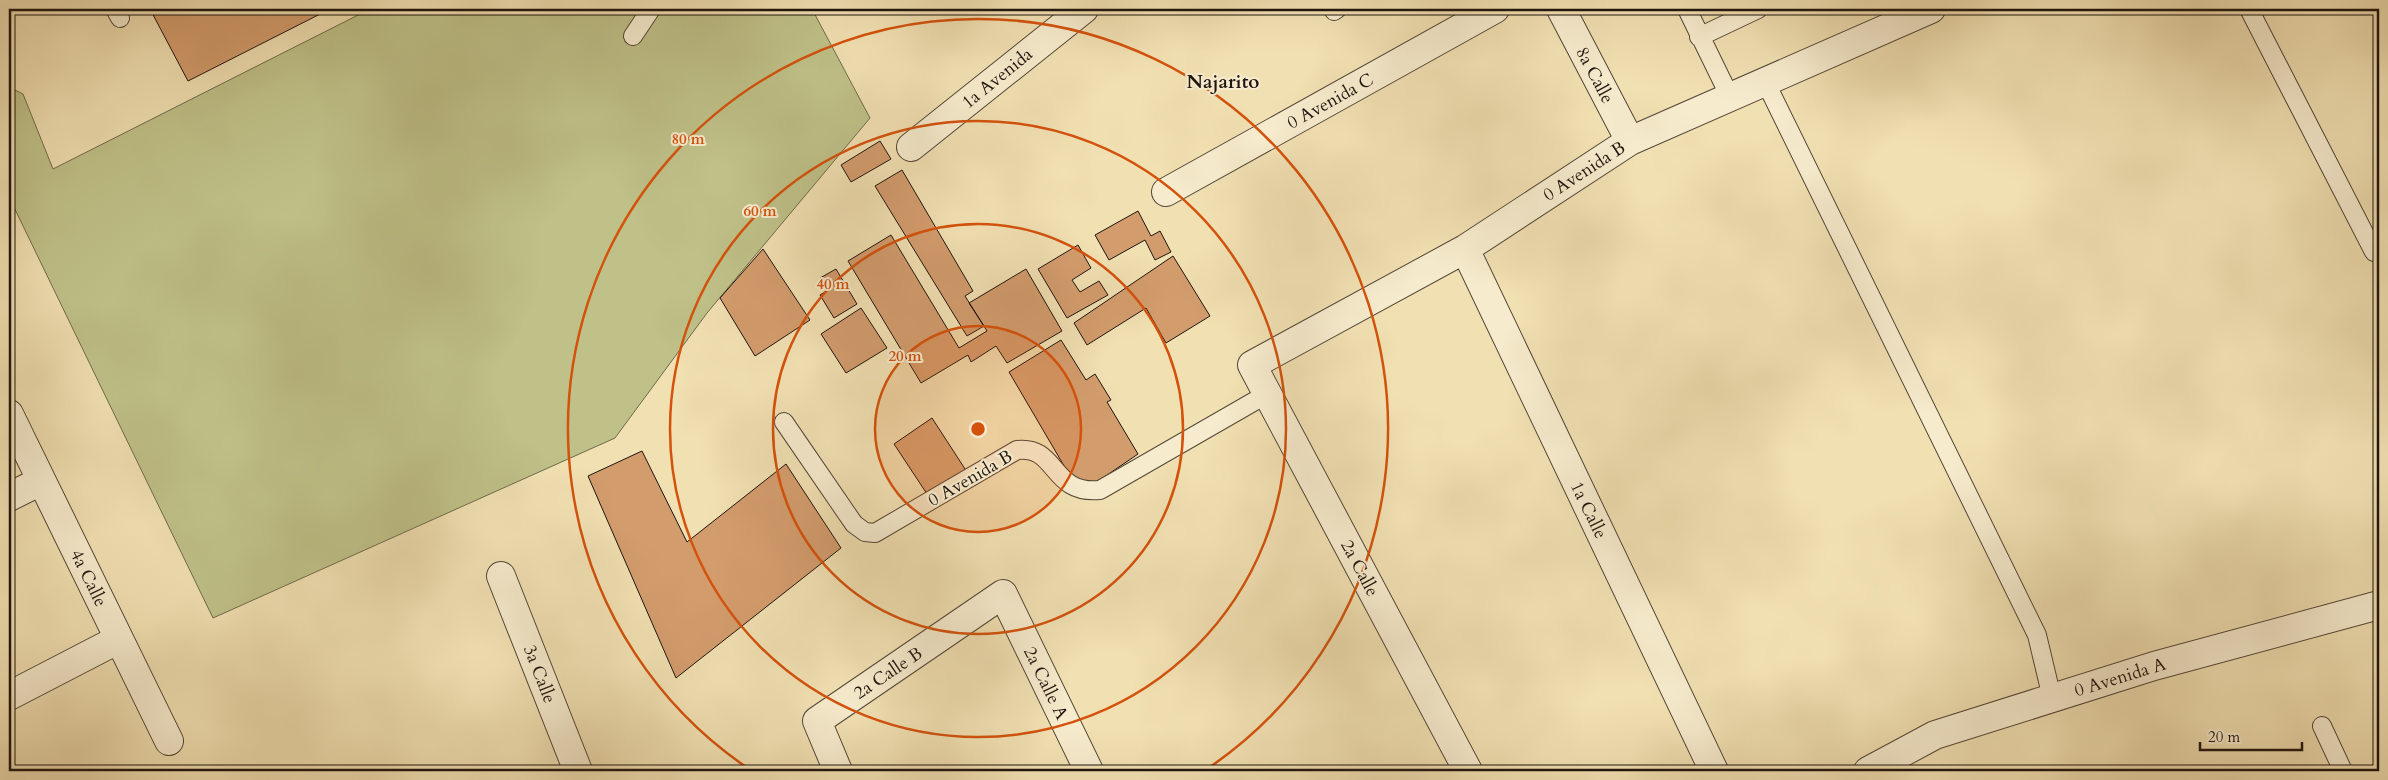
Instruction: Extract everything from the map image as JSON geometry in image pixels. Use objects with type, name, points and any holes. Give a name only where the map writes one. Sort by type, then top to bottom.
[{"type":"street","name":"1a Avenida","points":[[910,147],[1084,9]]},
{"type":"street","name":"0 Avenida C","points":[[1166,192],[1494,9]]},
{"type":"street","name":"8a Calle","points":[[1561,9],[1630,141]]},
{"type":"street","name":"0 Avenida B","points":[[1252,365],[1465,249],[1630,141],[1931,9]]},
{"type":"street","name":"1a Calle","points":[[1465,249],[1714,771]]},
{"type":"street","name":"2a Calle","points":[[1252,365],[1468,771]]},
{"type":"street","name":"4a Calle","points":[[9,414],[169,741]]},
{"type":"street","points":[[9,497],[41,481]]},
{"type":"street","name":"3a Calle","points":[[501,576],[578,771]]},
{"type":"street","name":"2a Calle B","points":[[838,771],[818,721],[1003,594]]},
{"type":"street","name":"2a Calle A","points":[[1003,594],[1089,771]]},
{"type":"street","name":"0 Avenida A","points":[[1868,771],[1935,735],[2154,666],[2379,605]]},
{"type":"street","points":[[9,696],[119,639]]},
{"type":"lane","points":[[633,36],[651,9]]},
{"type":"lane","points":[[1687,9],[1699,37],[1730,97]]},
{"type":"lane","points":[[1699,37],[1758,9]]},
{"type":"lane","points":[[2249,9],[2374,252]]},
{"type":"lane","points":[[1765,82],[2037,635],[2052,698]]},
{"type":"lane","name":"0 Avenida B","points":[[784,422],[854,524],[865,532],[875,533],[1016,450],[1027,449],[1037,452],[1070,487],[1085,492],[1100,490],[1268,394]]},
{"type":"lane","points":[[2322,726],[2343,771]]},
{"type":"green space","points":[[370,9],[812,9],[870,118],[707,313],[615,438],[213,618],[9,197],[9,87],[23,94],[53,169]]},
{"type":"building","points":[[150,9],[330,9],[188,81]]},
{"type":"building","points":[[880,141],[891,159],[851,182],[841,165]]},
{"type":"building","points":[[902,170],[973,291],[965,296],[984,326],[967,336],[875,186]]},
{"type":"building","points":[[1138,211],[1151,236],[1160,231],[1171,252],[1155,260],[1145,240],[1109,260],[1095,235]]},
{"type":"building","points":[[891,235],[959,348],[987,331],[969,303],[1026,269],[1062,331],[1007,363],[996,346],[971,362],[968,355],[921,383],[848,261]]},
{"type":"building","points":[[1078,245],[1091,268],[1072,280],[1080,292],[1099,281],[1108,295],[1067,318],[1038,269]]},
{"type":"building","points":[[763,249],[810,320],[755,356],[720,298]]},
{"type":"building","points":[[1173,256],[1210,316],[1166,343],[1146,308],[1087,345],[1074,323]]},
{"type":"building","points":[[836,269],[857,304],[834,318],[820,295],[828,290],[820,278]]},
{"type":"building","points":[[861,308],[887,348],[846,373],[821,334]]},
{"type":"building","points":[[1061,340],[1086,380],[1095,374],[1111,400],[1107,402],[1138,454],[1091,486],[1070,476],[1009,372]]},
{"type":"building","points":[[932,418],[967,472],[929,497],[894,444]]},
{"type":"building","points":[[642,451],[687,542],[786,464],[841,548],[676,678],[588,476]]},
{"type":"district","name":"Najarito","points":[[1223,81]]}]
